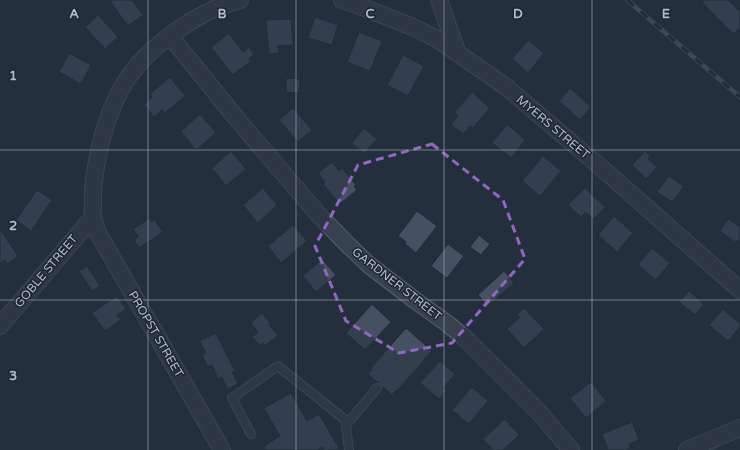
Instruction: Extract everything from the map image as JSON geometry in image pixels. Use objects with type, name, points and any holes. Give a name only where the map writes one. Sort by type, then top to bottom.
[{"type":"street","points":[[93,217],[92,189],[103,136],[114,102],[124,84],[134,70],[156,47],[170,36],[192,21],[214,9],[240,0]]},
{"type":"street","name":"MYERS STREET","points":[[342,0],[413,27],[440,41],[505,86],[610,175],[740,290]]},
{"type":"street","points":[[439,0],[458,54]]},
{"type":"street","name":"GARDNER STREET","points":[[170,36],[318,214],[345,242],[370,265],[467,340],[538,411],[571,450]]},
{"type":"street","name":"GOBLE STREET","points":[[0,326],[93,217]]},
{"type":"street","name":"PROPST STREET","points":[[93,217],[98,234],[222,450]]},
{"type":"street","points":[[687,450],[740,428]]},
{"type":"lane","points":[[251,434],[232,398],[278,366],[348,422]]},
{"type":"lane","points":[[349,450],[346,425],[377,388]]},
{"type":"highlighted area","points":[[432,144],[503,200],[525,259],[452,343],[399,353],[346,321],[315,246],[358,165]]},
{"type":"building","points":[[132,0],[143,15],[128,26],[110,1]]},
{"type":"building","points":[[704,0],[728,0],[740,12],[740,28],[733,34],[702,2]]},
{"type":"building","points":[[98,15],[118,37],[105,49],[85,27]]},
{"type":"building","points":[[315,17],[338,25],[332,45],[308,38]]},
{"type":"building","points":[[291,19],[293,45],[278,46],[279,53],[269,54],[266,20]]},
{"type":"building","points":[[359,32],[382,41],[370,71],[347,62]]},
{"type":"building","points":[[229,33],[243,52],[249,47],[254,54],[249,59],[251,61],[233,75],[211,47]]},
{"type":"building","points":[[528,40],[544,53],[528,73],[512,59]]},
{"type":"building","points":[[69,53],[91,65],[81,84],[59,72]]},
{"type":"building","points":[[403,55],[424,66],[408,96],[387,85]]},
{"type":"building","points":[[170,77],[185,96],[165,113],[162,110],[154,117],[144,105],[152,97],[150,94]]},
{"type":"building","points":[[286,78],[300,79],[299,93],[286,92]]},
{"type":"building","points":[[570,88],[591,107],[580,120],[559,101]]},
{"type":"building","points":[[472,92],[490,108],[473,128],[470,126],[463,134],[451,125],[458,116],[454,113]]},
{"type":"building","points":[[293,108],[312,130],[298,142],[279,120]]},
{"type":"building","points":[[200,114],[216,133],[196,150],[181,131]]},
{"type":"building","points":[[507,124],[525,140],[511,158],[492,143]]},
{"type":"building","points":[[364,128],[377,139],[364,154],[352,143]]},
{"type":"building","points":[[231,151],[246,169],[226,186],[212,168]]},
{"type":"building","points":[[645,151],[650,156],[648,159],[657,167],[646,179],[632,165]]},
{"type":"building","points":[[543,156],[561,171],[540,196],[522,181]]},
{"type":"building","points":[[332,162],[339,171],[342,168],[356,185],[354,186],[357,190],[341,203],[338,200],[337,201],[323,184],[325,182],[318,173]]},
{"type":"building","points":[[669,176],[684,186],[672,202],[657,192]]},
{"type":"building","points":[[263,188],[277,205],[258,223],[243,205]]},
{"type":"building","points":[[585,188],[605,207],[593,219],[586,212],[581,217],[568,205]]},
{"type":"building","points":[[37,190],[52,200],[31,231],[16,220]]},
{"type":"building","points":[[417,211],[437,226],[416,253],[398,236]]},
{"type":"building","points":[[614,216],[633,233],[617,252],[598,235]]},
{"type":"building","points":[[150,218],[152,222],[155,220],[163,232],[139,248],[134,240],[138,237],[133,229]]},
{"type":"building","points":[[728,219],[740,227],[740,242],[737,240],[735,242],[720,231]]},
{"type":"building","points":[[293,225],[307,241],[281,263],[268,246]]},
{"type":"building","points":[[0,231],[18,256],[7,264],[5,260],[0,264]]},
{"type":"building","points":[[479,235],[490,244],[481,255],[470,247]]},
{"type":"building","points":[[448,244],[464,256],[447,278],[431,266]]},
{"type":"building","points":[[652,248],[670,263],[656,280],[638,265]]},
{"type":"building","points":[[322,259],[336,275],[316,292],[303,276]]},
{"type":"building","points":[[87,266],[100,286],[92,291],[79,271]]},
{"type":"building","points":[[504,271],[514,283],[488,306],[478,295]]},
{"type":"building","points":[[689,291],[704,304],[695,315],[679,302]]},
{"type":"building","points":[[117,296],[126,309],[117,315],[121,320],[105,331],[92,313]]},
{"type":"building","points":[[372,304],[391,322],[365,350],[346,333]]},
{"type":"building","points":[[524,308],[544,329],[524,348],[507,329],[520,317],[517,315]]},
{"type":"building","points":[[723,309],[740,324],[740,327],[728,341],[709,325]]},
{"type":"building","points":[[262,313],[270,323],[269,325],[278,335],[265,346],[263,343],[260,345],[252,337],[258,332],[251,323]]},
{"type":"building","points":[[406,328],[432,351],[392,395],[368,374],[372,369],[371,368]]},
{"type":"building","points":[[216,333],[235,371],[232,372],[238,384],[227,389],[222,377],[218,379],[212,365],[208,367],[202,355],[206,353],[200,341]]},
{"type":"building","points":[[440,361],[455,374],[443,388],[447,390],[439,399],[420,383]]},
{"type":"building","points":[[591,382],[606,401],[586,418],[570,398]]},
{"type":"building","points":[[472,387],[488,401],[469,424],[452,410]]},
{"type":"building","points":[[291,393],[307,421],[319,414],[340,450],[324,450],[323,447],[318,450],[266,450],[264,446],[280,436],[264,408]]},
{"type":"building","points":[[505,419],[519,435],[503,450],[493,450],[483,439]]},
{"type":"building","points":[[632,422],[639,440],[629,444],[631,448],[626,450],[608,450],[602,434]]},
{"type":"railway","points":[[627,0],[740,97]]}]
